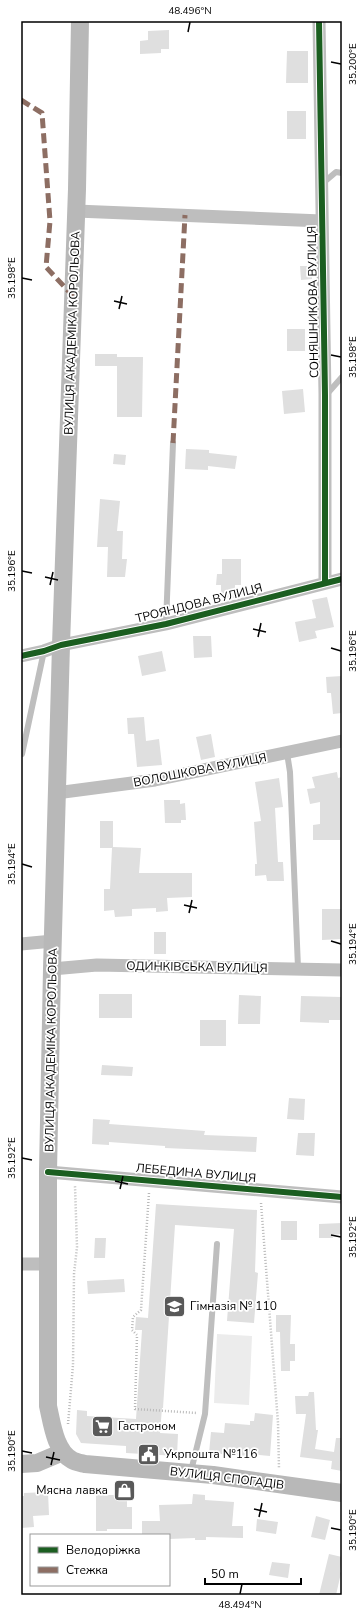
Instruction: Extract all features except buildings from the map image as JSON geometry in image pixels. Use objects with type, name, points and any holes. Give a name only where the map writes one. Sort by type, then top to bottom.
[{"type":"main road","name":"ВУЛИЦЯ АКАДЕМІКА КОРОЛЬОВА","points":[[63,1452],[54,1433],[48,1406],[48,1172],[56,793],[52,648],[76,211],[80,21]]},
{"type":"main road","points":[[21,1464],[36,1464],[63,1452]]},
{"type":"main road","name":"ВУЛИЦЯ СПОГАДІВ","points":[[63,1452],[72,1461],[85,1464],[191,1473],[342,1493]]},
{"type":"street","name":"СОНЯШНИКОВА ВУЛИЦЯ","points":[[318,21],[326,395],[325,583]]},
{"type":"street","points":[[76,211],[322,221]]},
{"type":"street","name":"ТРОЯНДОВА ВУЛИЦЯ","points":[[52,648],[166,624],[342,579]]},
{"type":"street","points":[[21,656],[52,648]]},
{"type":"street","name":"ВОЛОШКОВА ВУЛИЦЯ","points":[[56,793],[155,780],[342,742]]},
{"type":"street","points":[[21,944],[53,941]]},
{"type":"street","name":"ОДИНКІВСЬКА ВУЛИЦЯ","points":[[52,969],[98,965],[342,970]]},
{"type":"street","name":"ЛЕБЕДИНА ВУЛИЦЯ","points":[[48,1172],[342,1197]]},
{"type":"street","points":[[21,1264],[48,1264]]},
{"type":"lane","points":[[322,184],[336,172],[342,172]]},
{"type":"lane","points":[[326,395],[342,377]]},
{"type":"lane","points":[[166,624],[174,442]]},
{"type":"lane","points":[[22,754],[52,648]]},
{"type":"lane","points":[[287,753],[290,772],[298,968]]},
{"type":"lane","points":[[191,1473],[205,1414],[217,1244]]},
{"type":"path","points":[[68,1427],[73,1365],[74,1274],[77,1247],[75,1174]]},
{"type":"path","points":[[260,1190],[277,1416],[279,1470],[286,1471]]},
{"type":"path","points":[[149,1193],[141,1310],[133,1317],[132,1330],[137,1335],[135,1409],[205,1414]]},
{"type":"shaded area","points":[[217,1334],[252,1336],[249,1405],[214,1403]]},
{"type":"marked path","points":[[21,100],[42,113],[50,221],[46,267],[73,296]]},
{"type":"marked path","points":[[173,443],[185,215]]},
{"type":"cycle path","points":[[319,21],[325,395],[325,583]]},
{"type":"cycle path","points":[[21,656],[44,651],[61,645],[166,624],[342,579]]},
{"type":"cycle path","points":[[48,1172],[342,1197]]},
{"type":"place","name":"Гімназія № 110","points":[[174,1306]]},
{"type":"place","name":"Гастроном","points":[[102,1426]]},
{"type":"place","name":"Укрпошта №116","points":[[148,1454]]},
{"type":"place","name":"Мясна лавка","points":[[124,1490]]}]
